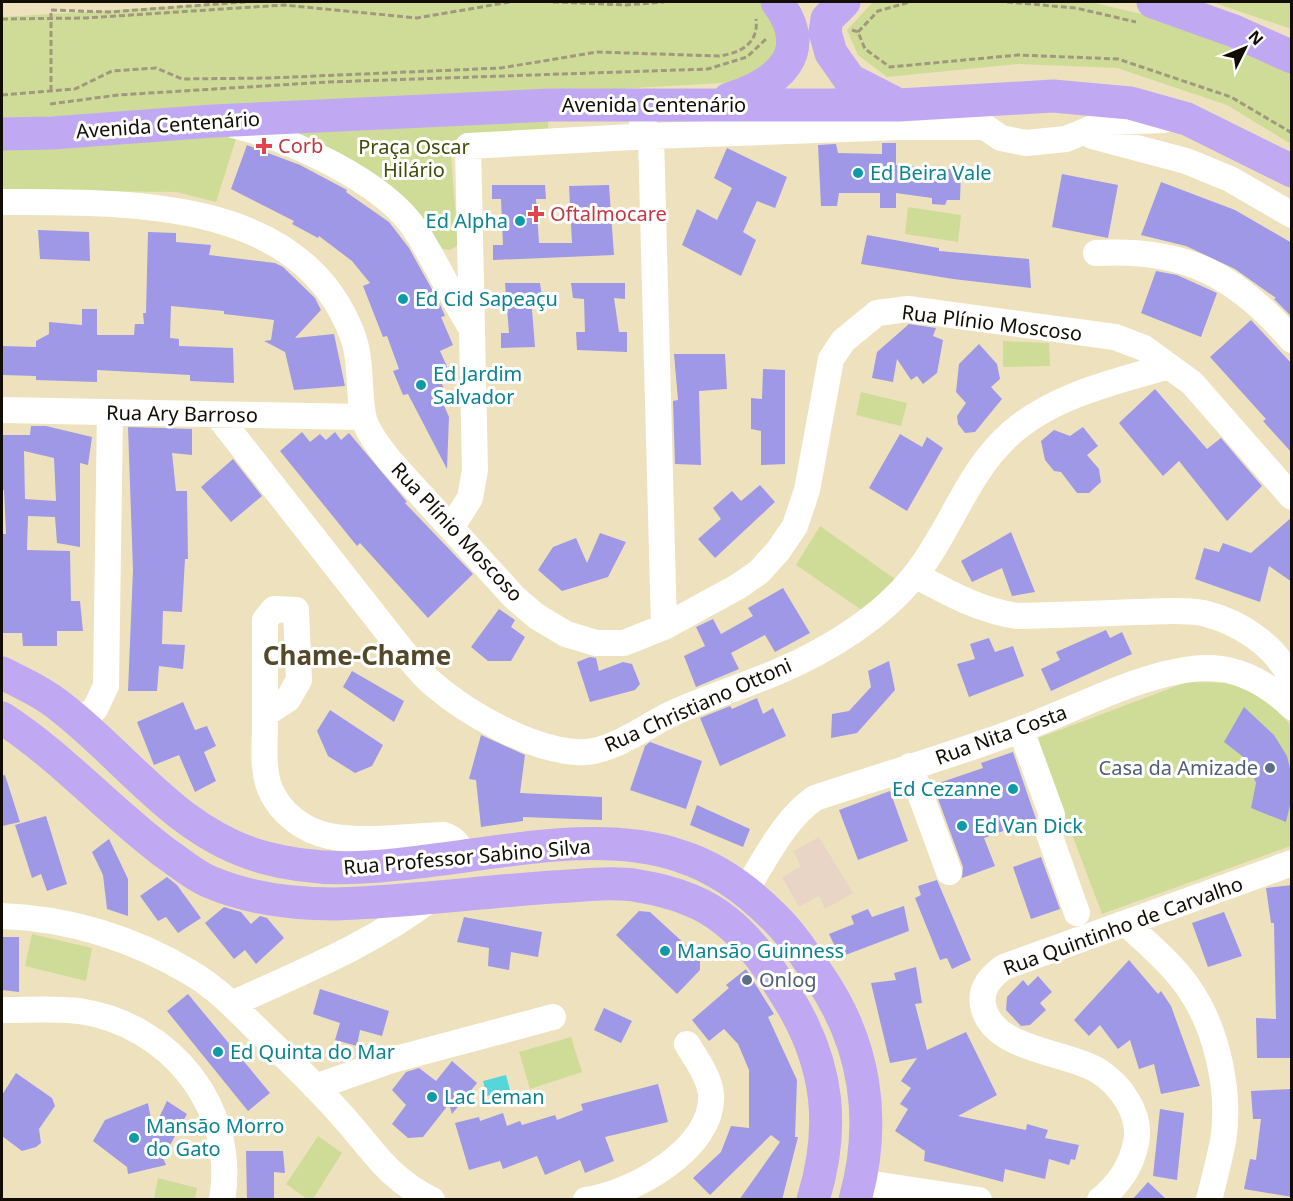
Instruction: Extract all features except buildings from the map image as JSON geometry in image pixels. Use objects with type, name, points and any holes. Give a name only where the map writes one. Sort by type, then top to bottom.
[{"type":"main road","points":[[844,2],[827,19],[825,32],[831,53],[850,80],[899,105]]},
{"type":"main road","points":[[713,104],[756,90],[779,75],[784,67],[793,45],[792,31],[767,12]]},
{"type":"main road","points":[[1145,12],[1234,30],[1292,57]]},
{"type":"main road","name":"Avenida Centenário","points":[[2,134],[52,133],[213,120],[550,105],[621,107],[713,104],[899,105],[1075,98],[1130,104],[1187,119],[1292,171]]},
{"type":"main road","name":"Rua Professor Sabino Silva","points":[[2,673],[34,690],[79,721],[159,799],[209,836],[258,856],[301,867],[374,867],[555,846],[641,847],[680,856],[715,871],[746,891],[789,933],[825,984],[860,1060],[866,1108],[865,1140],[857,1191]]},
{"type":"main road","name":"Rua Professor Sabino Silva","points":[[2,718],[27,734],[144,837],[208,881],[240,894],[292,904],[374,903],[612,884],[637,885],[687,899],[726,921],[755,951],[777,981],[799,1019],[817,1059],[828,1116],[822,1166],[813,1200]]},
{"type":"main road","points":[[188,869],[209,836]]},
{"type":"street","points":[[621,107],[644,126],[651,136],[664,627]]},
{"type":"street","points":[[451,528],[470,498],[475,470],[470,327],[468,146],[651,136],[899,127],[985,128],[1001,138],[1026,143],[1066,139],[1107,122],[1187,119]]},
{"type":"street","points":[[213,120],[257,131],[343,168],[369,187],[414,228],[470,327]]},
{"type":"street","points":[[1086,131],[1092,136],[1186,160],[1230,179],[1292,215]]},
{"type":"street","name":"Rua Plínio Moscoso","points":[[2,202],[104,203],[172,210],[241,228],[280,244],[318,276],[343,313],[353,335],[360,364],[363,417],[375,441],[390,461],[514,597],[536,616],[567,634],[596,643],[624,643],[664,627],[739,586],[759,572],[778,551],[795,526],[807,490],[831,360],[843,341],[877,313],[908,309],[1115,337],[1144,348],[1192,383],[1292,496]]},
{"type":"street","points":[[1096,253],[1131,251],[1160,254],[1190,263],[1220,277],[1249,296],[1292,340]]},
{"type":"street","name":"Rua Christiano Ottoni","points":[[218,416],[401,649],[433,684],[475,713],[515,735],[554,750],[579,753],[605,748],[673,713],[779,671],[843,637],[883,608],[915,575],[988,457],[1010,434],[1062,401],[1169,366]]},
{"type":"street","name":"Rua Ary Barroso","points":[[2,410],[218,416],[363,417]]},
{"type":"street","points":[[79,721],[95,709],[106,686],[110,412]]},
{"type":"street","points":[[915,575],[974,605],[997,613],[1018,616],[1168,611],[1202,613],[1234,624],[1262,641],[1284,665],[1292,680]]},
{"type":"street","name":"Rua Nita Costa","points":[[746,891],[802,807],[815,798],[1021,730],[1175,670],[1210,668],[1240,674],[1272,688],[1292,707]]},
{"type":"street","points":[[265,714],[265,769],[270,789],[294,821],[328,836],[352,838],[444,835],[452,837],[459,845],[463,857]]},
{"type":"street","points":[[1021,730],[1052,815],[1048,831],[1077,913]]},
{"type":"street","points":[[910,766],[949,872]]},
{"type":"street","name":"Rua Quintinho de Carvalho","points":[[1100,1200],[1124,1175],[1133,1158],[1138,1132],[1132,1110],[1124,1095],[1112,1081],[1096,1070],[1009,1038],[995,1029],[985,1015],[982,1000],[985,987],[992,976],[1004,967],[1292,863]]},
{"type":"street","points":[[232,1004],[366,943],[401,922],[432,898]]},
{"type":"street","points":[[2,916],[28,917],[71,925],[122,940],[158,954],[193,974],[232,1004],[315,1087],[346,1119],[388,1171],[410,1189],[432,1200]]},
{"type":"street","points":[[1127,924],[1188,987],[1204,1016],[1216,1049],[1224,1099],[1223,1139],[1209,1200]]},
{"type":"street","points":[[2,1010],[78,1011],[101,1016],[143,1034],[172,1053],[197,1083],[214,1116],[224,1151],[222,1200]]},
{"type":"street","points":[[315,1087],[392,1060],[553,1017]]},
{"type":"street","points":[[586,1200],[626,1188],[655,1173],[679,1157],[695,1140],[710,1113],[711,1093],[704,1071],[687,1044]]},
{"type":"street","points":[[857,1191],[979,1200]]},
{"type":"path","points":[[51,91],[51,10],[109,12],[245,2]]},
{"type":"path","points":[[2,19],[51,19],[284,5],[417,18],[510,2]]},
{"type":"path","points":[[553,2],[626,5],[664,2]]},
{"type":"path","points":[[858,32],[878,11],[910,2]]},
{"type":"path","points":[[1007,2],[1145,12]]},
{"type":"path","points":[[2,95],[75,89],[112,71],[156,68],[182,79],[270,78],[501,68],[597,52],[719,56],[734,54],[744,49],[767,12]]},
{"type":"path","points":[[50,104],[118,95],[328,82],[708,69],[747,57],[762,45],[769,35]]},
{"type":"shaded area","points":[[819,837],[853,893],[825,909],[819,896],[799,907],[782,877],[801,866],[793,851]]},
{"type":"green space","points":[[245,2],[766,2],[782,38],[771,59],[738,82],[2,119],[2,17]]},
{"type":"green space","points":[[873,2],[1090,2],[1150,16],[1291,71],[1291,144],[1227,105],[1117,68],[1018,64],[887,77],[858,55],[847,30]]},
{"type":"green space","points":[[1212,2],[1291,2],[1291,29]]},
{"type":"green space","name":"Praça Oscar Hilário","points":[[547,112],[549,134],[450,142],[458,245],[450,250],[439,248],[388,184],[344,155],[278,126]]},
{"type":"green space","points":[[210,129],[236,139],[216,202],[176,192],[2,190],[2,141]]},
{"type":"green space","points":[[908,207],[961,215],[958,242],[905,234]]},
{"type":"green space","points":[[1003,341],[1049,343],[1050,366],[1003,367]]},
{"type":"green space","points":[[861,392],[907,403],[901,426],[856,415]]},
{"type":"green space","points":[[820,526],[895,579],[869,615],[796,565]]},
{"type":"green space","points":[[1187,682],[1230,683],[1270,700],[1291,726],[1291,846],[1102,914],[1036,739]]},
{"type":"green space","points":[[32,934],[92,948],[86,981],[25,966]]},
{"type":"green space","points":[[571,1037],[582,1072],[530,1089],[519,1052]]},
{"type":"green space","points":[[318,1136],[342,1153],[313,1199],[307,1199],[286,1184]]},
{"type":"green space","points":[[158,1178],[197,1188],[195,1199],[154,1199]]},
{"type":"water","points":[[506,1075],[510,1090],[487,1096],[483,1081]]},
{"type":"place","name":"Corb","points":[[264,146]]},
{"type":"place","name":"Ed Beira Vale","points":[[858,173]]},
{"type":"place","name":"Oftalmocare","points":[[536,214]]},
{"type":"place","name":"Ed Alpha","points":[[520,221]]},
{"type":"place","name":"Ed Cid Sapeaçu","points":[[403,299]]},
{"type":"place","name":"Ed Jardim Salvador","points":[[421,385]]},
{"type":"place","name":"Casa da Amizade","points":[[1270,768]]},
{"type":"place","name":"Ed Cezanne","points":[[1013,789]]},
{"type":"place","name":"Ed Van Dick","points":[[962,826]]},
{"type":"place","name":"Mansão Guinness","points":[[665,951]]},
{"type":"place","name":"Onlog","points":[[747,980]]},
{"type":"place","name":"Ed Quinta do Mar","points":[[218,1052]]},
{"type":"place","name":"Lac Leman","points":[[432,1097]]},
{"type":"place","name":"Mansão Morro do Gato","points":[[134,1138]]},
{"type":"district","name":"Chame-Chame","points":[[357,656]]}]
